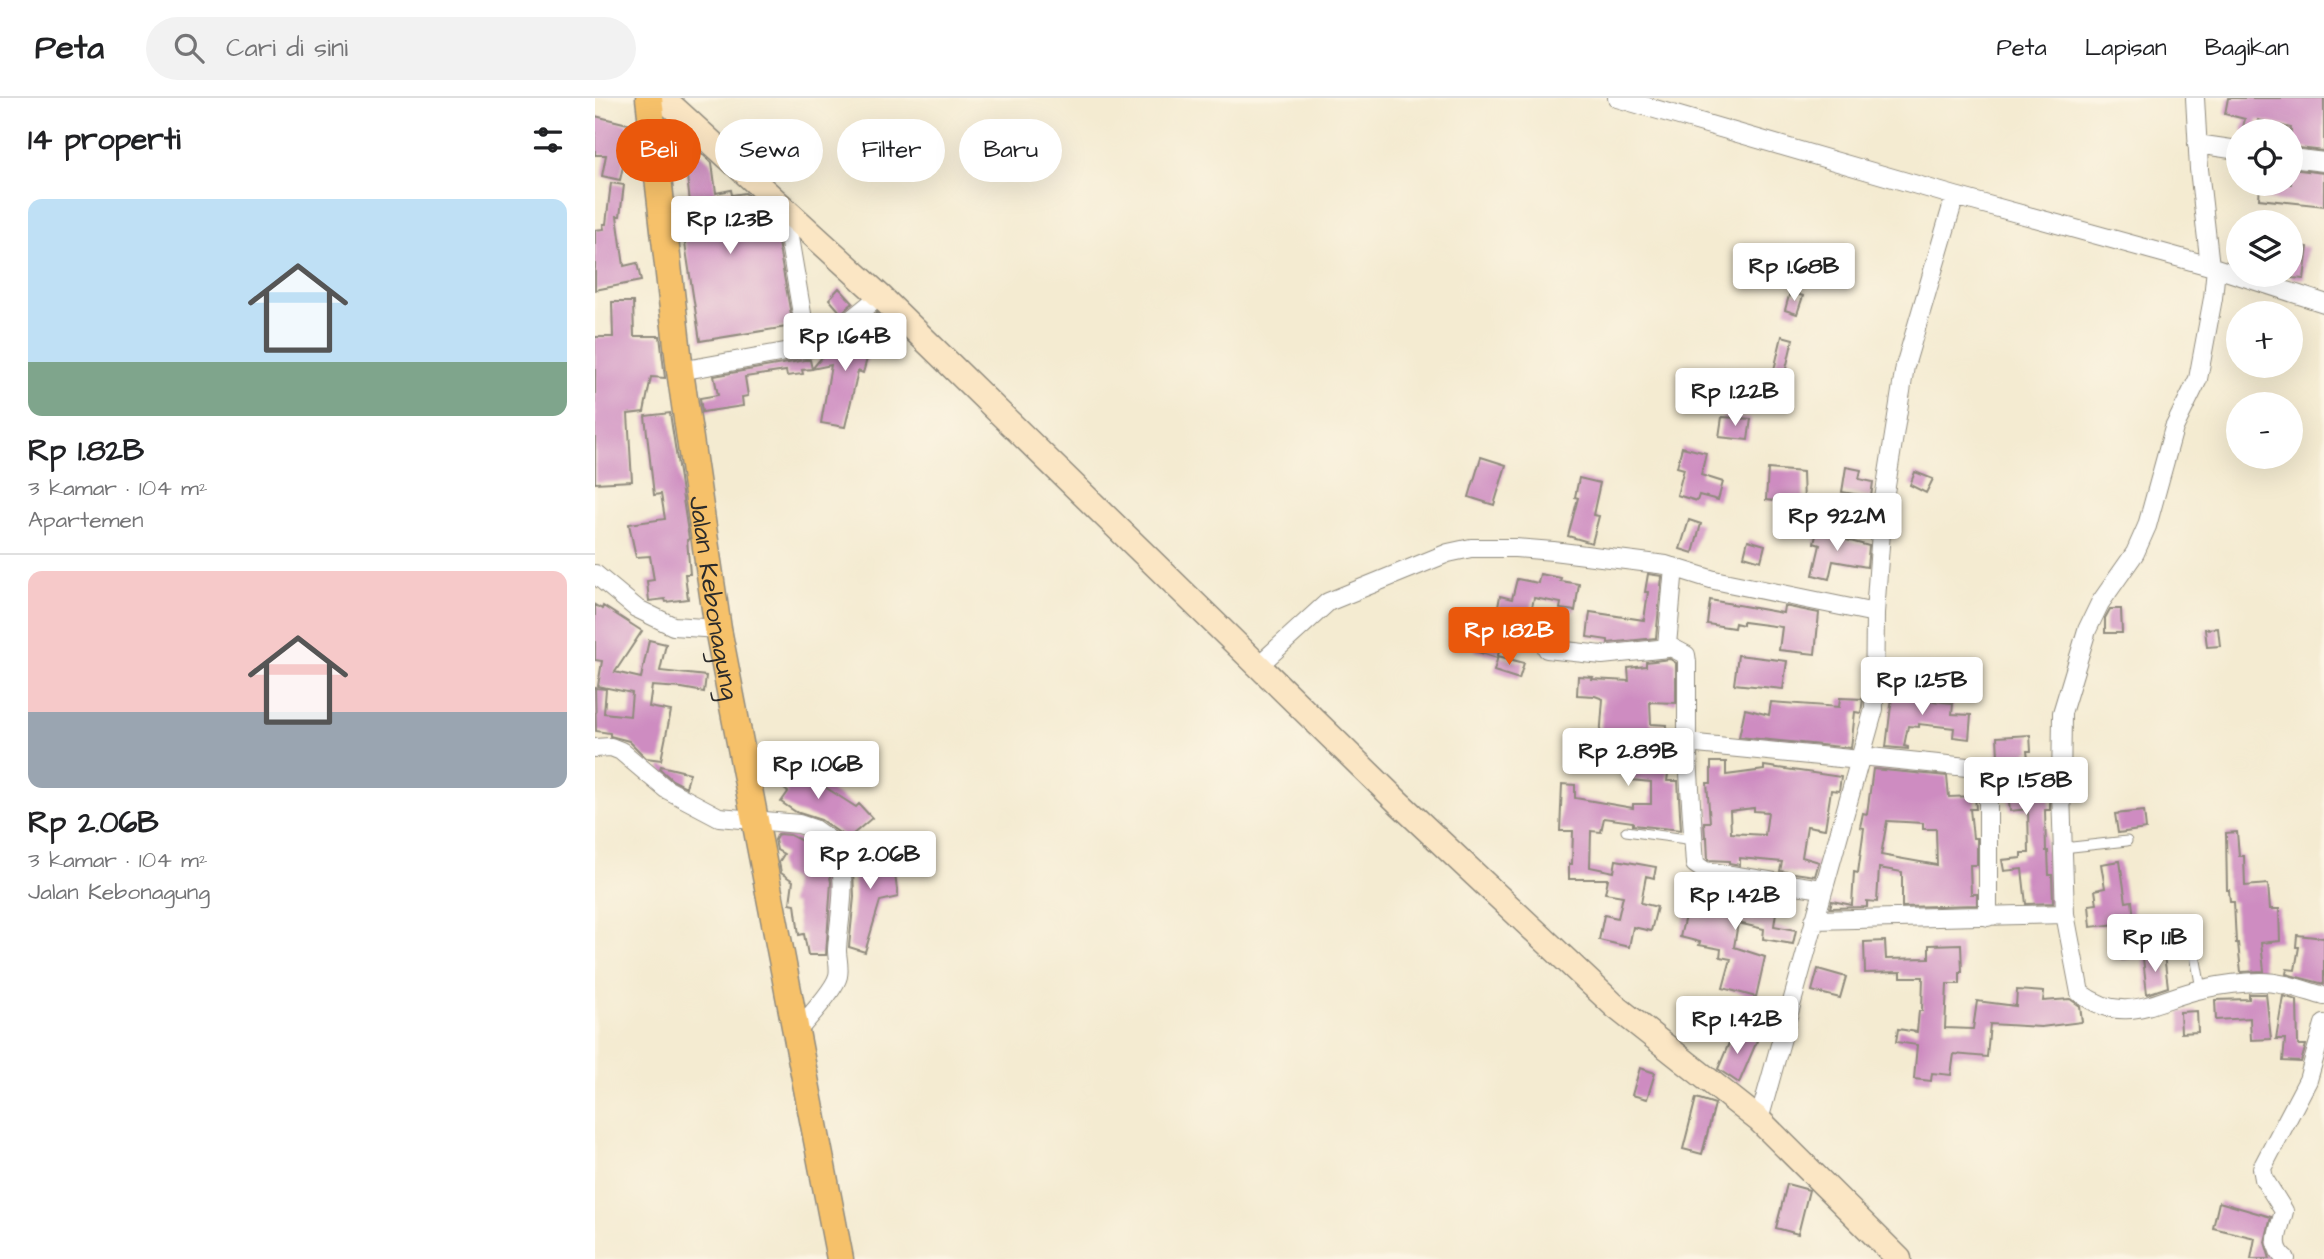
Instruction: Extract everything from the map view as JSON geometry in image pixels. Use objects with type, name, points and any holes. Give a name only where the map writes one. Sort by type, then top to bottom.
[{"type":"main road","name":"Jalan Kebonagung","points":[[649,98],[680,370],[719,629],[840,1259]]},
{"type":"street","points":[[663,98],[880,296],[1399,803],[1616,1007],[1759,1120],[1899,1259]]},
{"type":"street","points":[[1618,98],[1955,196],[2213,267],[2324,303]]},
{"type":"street","points":[[2195,98],[2197,144],[2213,267],[2208,332],[2198,379],[2174,428],[2144,536],[2100,603],[2087,630],[2062,713],[2065,914],[2080,993],[2093,1003],[2110,1009],[2136,1009],[2201,989],[2262,982],[2283,984],[2324,996]]},
{"type":"street","points":[[2197,144],[2226,148]]},
{"type":"street","points":[[2303,159],[2324,162]]},
{"type":"street","points":[[1759,1120],[1874,709],[1875,613],[1883,505],[1905,366],[1955,196]]},
{"type":"street","points":[[784,208],[808,349]]},
{"type":"street","points":[[680,370],[818,346],[880,296]]},
{"type":"street","points":[[1259,665],[1328,602],[1448,553],[1471,548],[1515,548],[1674,567],[1727,583],[1875,613]]},
{"type":"street","points":[[1668,648],[1674,567]]},
{"type":"street","points":[[595,574],[636,608],[673,626],[719,629]]},
{"type":"street","points":[[1547,649],[1602,655],[1668,648],[1686,655],[1687,743],[1695,864],[1705,871],[1822,889]]},
{"type":"street","points":[[1687,743],[1967,767],[1983,772],[1988,790],[1987,918]]},
{"type":"street","points":[[595,748],[611,747],[621,751],[666,789],[712,815],[790,822],[814,829],[834,844],[839,862],[842,895],[837,954],[838,979],[796,1032]]},
{"type":"street","points":[[1814,920],[1987,918],[2065,914]]},
{"type":"street","points":[[2286,1259],[2276,1246],[2284,1211],[2264,1179],[2262,1168],[2308,1080],[2324,1024]]},
{"type":"lane","points":[[1626,831],[1694,840]]},
{"type":"lane","points":[[2063,848],[2127,841]]},
{"type":"lane","points":[[2193,944],[2201,989]]},
{"type":"building","points":[[2228,98],[2324,98],[2324,151],[2303,148],[2303,119],[2245,119],[2225,114]]},
{"type":"building","points":[[595,116],[616,121],[616,179],[602,176],[606,155],[595,155]]},
{"type":"building","points":[[701,153],[712,163],[716,193],[731,190],[732,195],[745,193],[758,204],[760,218],[771,216],[774,220],[793,326],[700,341],[683,230],[693,229],[688,182],[701,182]]},
{"type":"building","points":[[2303,170],[2324,173],[2324,206],[2259,199],[2259,196],[2303,196]]},
{"type":"building","points":[[611,183],[624,185],[620,216],[617,216],[624,266],[637,263],[641,281],[595,290],[595,230],[604,229],[603,224],[606,224]]},
{"type":"building","points":[[2303,246],[2308,247],[2303,279]]},
{"type":"building","points":[[839,288],[853,303],[841,313],[829,299]]},
{"type":"building","points":[[1790,292],[1803,296],[1797,314],[1785,310]]},
{"type":"building","points":[[612,302],[633,302],[634,336],[660,336],[665,378],[651,377],[644,412],[628,414],[632,481],[595,483],[595,337],[613,337]]},
{"type":"building","points":[[877,313],[882,319],[867,335],[860,352],[868,355],[863,373],[858,371],[845,427],[821,423],[831,365],[812,369],[823,356]]},
{"type":"building","points":[[1782,336],[1793,339],[1785,373],[1774,370]]},
{"type":"building","points":[[810,360],[812,369],[802,370],[803,374],[787,376],[786,371],[745,377],[748,396],[742,397],[743,406],[702,412],[700,398],[718,395],[714,376]]},
{"type":"building","points":[[670,413],[689,539],[690,574],[685,574],[688,599],[649,601],[647,581],[654,580],[650,556],[636,557],[629,524],[665,519],[661,494],[654,495],[645,416]]},
{"type":"building","points":[[1722,417],[1751,419],[1748,440],[1719,437]]},
{"type":"building","points":[[1682,447],[1706,453],[1701,475],[1723,482],[1718,500],[1699,495],[1697,501],[1677,495],[1684,469],[1677,467]]},
{"type":"building","points":[[1481,457],[1506,465],[1494,505],[1469,497]]},
{"type":"building","points":[[1846,467],[1861,470],[1859,479],[1873,482],[1871,497],[1842,492]]},
{"type":"building","points":[[1768,469],[1803,472],[1804,504],[1766,500]]},
{"type":"building","points":[[1915,472],[1933,479],[1926,493],[1910,485]]},
{"type":"building","points":[[1579,478],[1600,483],[1593,515],[1599,516],[1592,543],[1568,536],[1578,498],[1575,497]]},
{"type":"building","points":[[1689,520],[1701,524],[1693,553],[1680,549]]},
{"type":"building","points":[[1818,528],[1840,534],[1839,538],[1869,546],[1867,567],[1833,561],[1829,579],[1813,575],[1820,545],[1814,543]]},
{"type":"building","points":[[1748,540],[1765,545],[1761,561],[1744,556]]},
{"type":"building","points":[[1540,574],[1579,584],[1575,611],[1560,609],[1561,603],[1534,598],[1529,621],[1510,617],[1497,658],[1475,651],[1485,620],[1495,623],[1500,596],[1512,599],[1517,579],[1538,583]]},
{"type":"building","points":[[1648,574],[1662,576],[1656,638],[1608,643],[1608,640],[1587,637],[1590,612],[1644,620]]},
{"type":"building","points":[[1710,600],[1783,613],[1784,606],[1819,613],[1815,654],[1779,650],[1782,627],[1743,622],[1743,625],[1735,623],[1734,628],[1707,624]]},
{"type":"building","points":[[595,605],[602,609],[603,606],[642,631],[615,672],[641,678],[649,640],[666,644],[660,671],[706,676],[704,692],[652,686],[649,707],[671,711],[661,760],[646,758],[629,741],[610,736],[610,733],[596,731],[595,688],[606,689],[604,713],[630,716],[632,693],[598,686],[602,661],[595,660]]},
{"type":"building","points":[[2110,609],[2121,609],[2122,633],[2105,633],[2105,618]]},
{"type":"building","points":[[2218,628],[2220,646],[2207,647],[2205,629]]},
{"type":"building","points":[[1738,655],[1787,661],[1783,689],[1734,684]]},
{"type":"building","points":[[1498,656],[1524,663],[1519,679],[1494,671]]},
{"type":"building","points":[[1670,659],[1676,663],[1676,703],[1650,702],[1651,724],[1667,725],[1666,739],[1673,739],[1667,781],[1678,781],[1681,830],[1633,825],[1633,822],[1604,818],[1601,832],[1591,831],[1590,867],[1614,872],[1616,860],[1656,867],[1654,878],[1646,876],[1641,903],[1657,907],[1651,931],[1633,927],[1629,947],[1599,940],[1604,915],[1618,918],[1623,896],[1605,893],[1608,879],[1569,879],[1573,831],[1560,831],[1562,784],[1575,785],[1575,798],[1633,808],[1633,804],[1651,804],[1651,782],[1631,780],[1632,769],[1619,767],[1622,740],[1600,739],[1603,699],[1577,695],[1578,676],[1629,681],[1628,668]]},
{"type":"building","points":[[1893,689],[1925,692],[1924,700],[1953,703],[1952,714],[1971,715],[1969,739],[1953,737],[1954,728],[1919,724],[1919,727],[1908,726],[1904,746],[1908,749],[1886,747]]},
{"type":"building","points":[[1840,698],[1863,699],[1861,713],[1855,712],[1851,748],[1739,737],[1745,709],[1769,715],[1771,702],[1839,707]]},
{"type":"building","points":[[2030,735],[2031,751],[2027,751],[2033,796],[2050,794],[2050,810],[2045,810],[2046,851],[2049,875],[2052,875],[2053,903],[2026,904],[2022,869],[2004,871],[2002,860],[2021,858],[2021,853],[2029,853],[2028,809],[2010,811],[2007,786],[2000,787],[1999,775],[1995,773],[1997,737]]},
{"type":"building","points":[[780,758],[856,807],[859,804],[872,818],[845,841],[841,834],[821,820],[796,812],[781,802],[788,792],[767,776]]},
{"type":"building","points":[[1711,762],[1726,762],[1726,775],[1764,770],[1764,766],[1841,777],[1839,791],[1831,790],[1825,829],[1807,826],[1802,857],[1819,862],[1815,876],[1780,871],[1782,862],[1740,858],[1740,865],[1729,861],[1708,860],[1704,822],[1710,822],[1707,783],[1711,783]],"holes":[[[1754,808],[1754,811],[1768,812],[1765,835],[1731,833],[1730,811]]]},
{"type":"building","points":[[661,766],[690,773],[686,787],[672,780],[660,769]]},
{"type":"building","points":[[1873,769],[1947,776],[1949,797],[1975,796],[1976,809],[1970,809],[1973,838],[1977,838],[1977,865],[1970,865],[1971,894],[1977,894],[1977,905],[1902,907],[1902,872],[1879,868],[1877,902],[1867,901],[1867,907],[1830,908],[1832,901],[1852,905],[1854,872],[1858,873],[1864,828],[1860,827],[1863,813],[1867,814]],"holes":[[[1887,821],[1923,823],[1923,829],[1936,829],[1937,865],[1881,855]]]},
{"type":"building","points":[[2144,811],[2146,829],[2118,833],[2115,814]]},
{"type":"building","points":[[2237,832],[2239,856],[2244,856],[2245,886],[2268,884],[2270,909],[2279,909],[2280,941],[2261,943],[2264,971],[2241,972],[2234,902],[2230,902],[2227,890],[2226,833]]},
{"type":"building","points":[[778,834],[790,835],[826,853],[831,882],[826,955],[808,955],[804,934],[799,935],[795,904],[790,903],[793,881],[781,873],[779,862],[784,854],[777,850],[775,840]]},
{"type":"building","points":[[883,841],[887,860],[893,860],[898,897],[880,901],[865,952],[849,947],[854,897],[853,867],[860,871],[866,862],[848,848]]},
{"type":"building","points":[[2120,861],[2126,902],[2132,901],[2134,919],[2131,920],[2138,958],[2122,960],[2116,924],[2091,927],[2089,905],[2097,904],[2095,890],[2105,888],[2101,864]]},
{"type":"building","points":[[1716,888],[1778,899],[1774,926],[1796,930],[1793,944],[1763,939],[1764,929],[1738,923],[1734,947],[1765,957],[1756,997],[1723,988],[1731,959],[1720,957],[1721,949],[1699,945],[1700,942],[1680,937],[1685,916],[1690,917],[1696,893],[1714,897]]},
{"type":"building","points":[[2297,935],[2324,938],[2324,984],[2286,974],[2287,969],[2295,970],[2299,947],[2296,947]]},
{"type":"building","points":[[1885,941],[1886,959],[1929,958],[1929,945],[1961,944],[1960,984],[1947,984],[1945,1028],[1973,1029],[1977,1001],[2016,1006],[2017,990],[2044,992],[2043,1001],[2070,999],[2080,1006],[2082,1022],[2041,1027],[1990,1024],[1987,1057],[1954,1054],[1951,1075],[1932,1073],[1931,1081],[1914,1079],[1917,1045],[1896,1042],[1898,1029],[1917,1032],[1919,1011],[1922,1011],[1923,977],[1901,977],[1901,972],[1865,973],[1864,942]]},
{"type":"building","points":[[2164,955],[2168,987],[2147,994],[2143,958]]},
{"type":"building","points":[[1818,969],[1846,977],[1840,998],[1812,991]]},
{"type":"building","points":[[2249,994],[2266,994],[2271,1039],[2251,1040],[2250,1018],[2216,1020],[2215,1000],[2249,999]]},
{"type":"building","points":[[2283,996],[2297,1000],[2298,1045],[2306,1045],[2301,1062],[2283,1061],[2285,1039],[2276,1039]]},
{"type":"building","points":[[2197,1011],[2198,1032],[2181,1033],[2180,1012]]},
{"type":"building","points":[[1734,1031],[1757,1041],[1739,1083],[1718,1069]]},
{"type":"building","points":[[1640,1068],[1655,1073],[1647,1099],[1632,1095]]},
{"type":"building","points":[[1696,1098],[1715,1104],[1702,1154],[1683,1149]]},
{"type":"building","points":[[1787,1184],[1809,1190],[1798,1234],[1776,1228]]},
{"type":"building","points":[[2219,1202],[2271,1217],[2265,1242],[2270,1259],[2251,1259],[2255,1238],[2213,1228]]}]
